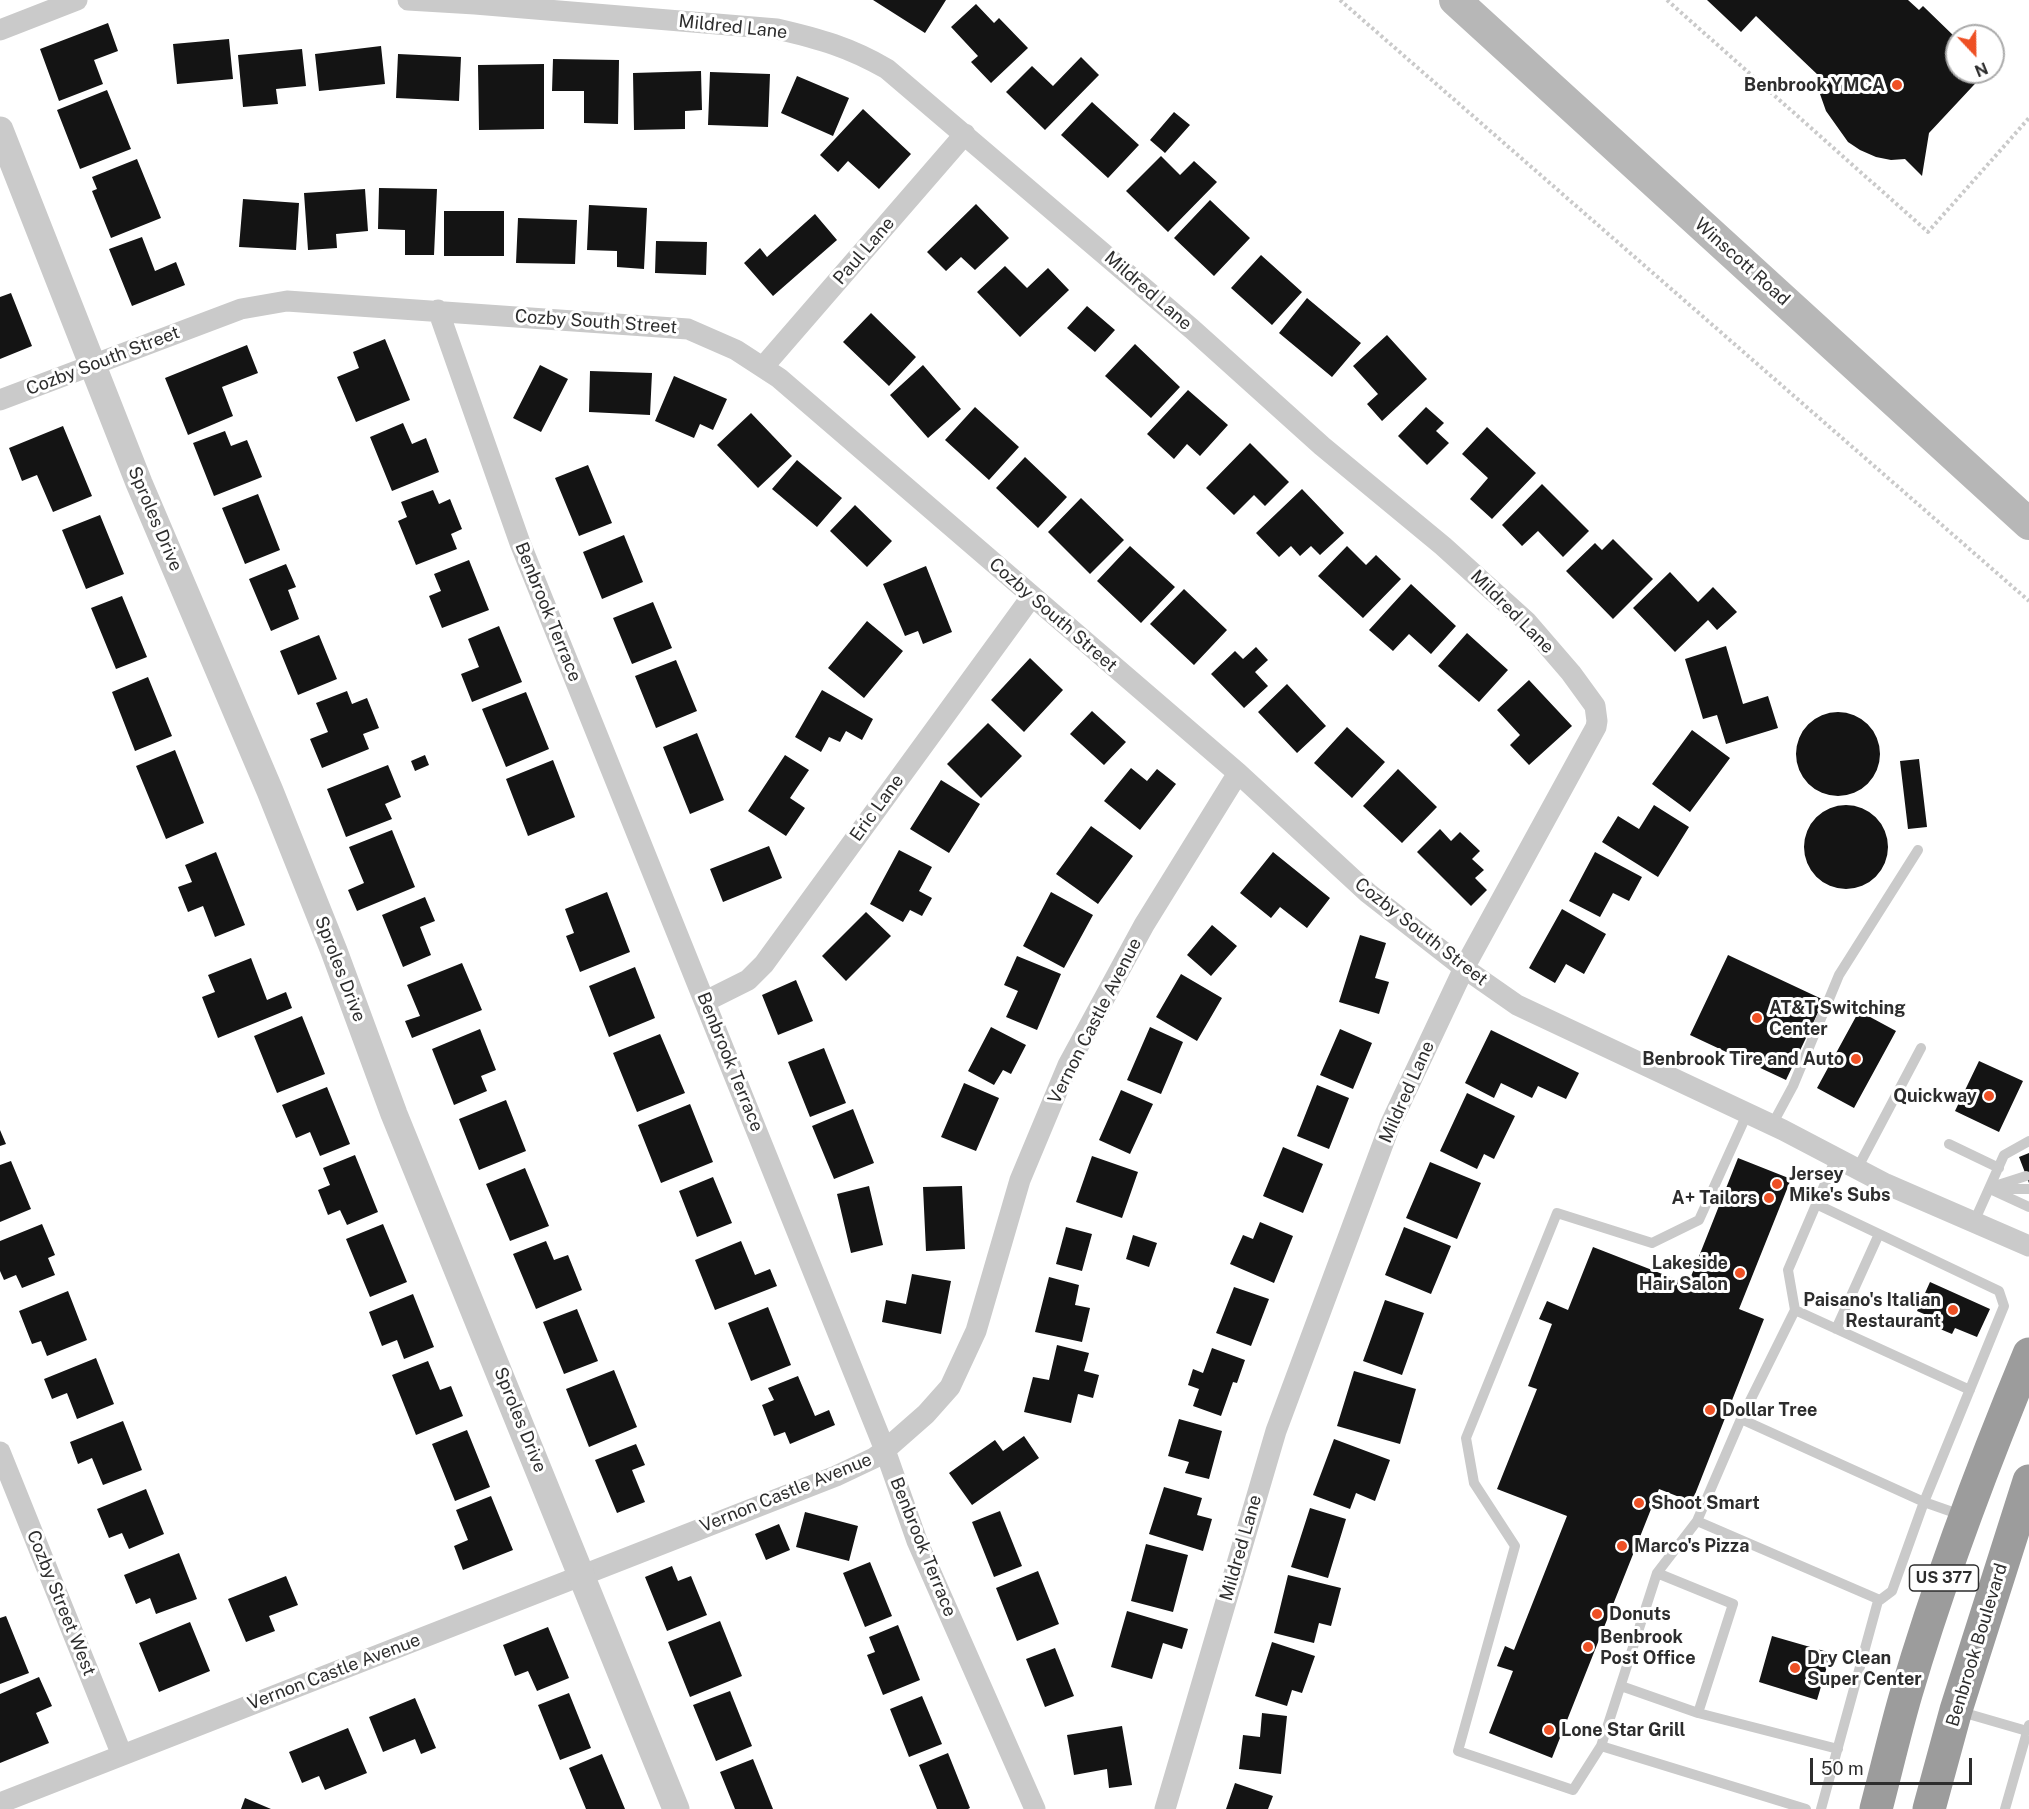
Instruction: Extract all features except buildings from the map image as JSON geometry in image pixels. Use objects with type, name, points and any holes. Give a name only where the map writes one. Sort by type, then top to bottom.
[{"type":"highway","name":"US 377","points":[[1876,1809],[1906,1693],[1964,1516],[2029,1354]]},
{"type":"highway","name":"Benbrook Boulevard","points":[[1929,1809],[1956,1710],[2029,1481]]},
{"type":"main road","name":"Winscott Road","points":[[1455,0],[2028,520]]},
{"type":"street","points":[[0,30],[77,0]]},
{"type":"street","name":"Mildred Lane","points":[[408,0],[777,30],[826,41],[860,53],[887,69],[966,134],[1192,329],[1322,446],[1443,546],[1519,614],[1571,673],[1594,706],[1596,727],[1464,968],[1390,1125],[1276,1431],[1165,1809]]},
{"type":"street","name":"Sproles Drive","points":[[0,130],[139,483],[334,951],[394,1113],[583,1574],[676,1809]]},
{"type":"street","name":"Paul Lane","points":[[763,368],[966,134]]},
{"type":"street","name":"Cozby South Street","points":[[0,400],[241,309],[286,301],[688,329],[736,350],[779,378],[1238,773],[1368,892],[1464,968],[1517,1005],[1772,1125],[1886,1184],[2029,1246]]},
{"type":"street","name":"Benbrook Terrace","points":[[438,310],[520,543],[885,1450],[917,1541],[1035,1809]]},
{"type":"street","name":"Eric Lane","points":[[706,1001],[748,980],[764,964],[1032,596]]},
{"type":"street","name":"Vernon Castle Avenue","points":[[0,1803],[836,1476],[874,1458],[885,1450],[926,1414],[950,1387],[976,1331],[1020,1180],[1068,1065],[1143,925],[1238,773]]},
{"type":"street","name":"Cozby Street West","points":[[0,1452],[122,1755]]},
{"type":"lane","points":[[1772,1125],[1793,1086],[1839,975],[1918,850]]},
{"type":"lane","points":[[1857,1169],[1921,1048]]},
{"type":"lane","points":[[1747,1114],[1699,1220],[1652,1243],[1557,1213],[1466,1438],[1474,1483],[1515,1546],[1458,1751],[1573,1790],[1601,1746],[1657,1573],[1697,1521],[1741,1419],[1795,1310],[1788,1270],[1836,1158]]},
{"type":"lane","points":[[1974,1222],[2004,1155],[2029,1141]]},
{"type":"lane","points":[[1949,1144],[1998,1168]]},
{"type":"lane","points":[[1990,1189],[2026,1176]]},
{"type":"lane","points":[[1990,1189],[2029,1189]]},
{"type":"lane","points":[[1990,1189],[2029,1207]]},
{"type":"lane","points":[[1816,1204],[2000,1292],[2004,1306],[1924,1502],[1892,1591],[1878,1600],[1821,1809]]},
{"type":"lane","points":[[1836,1329],[1879,1234]]},
{"type":"lane","points":[[1795,1310],[1970,1390]]},
{"type":"lane","points":[[1741,1419],[1924,1502],[1964,1516]]},
{"type":"lane","points":[[1697,1521],[1878,1600]]},
{"type":"lane","points":[[1657,1573],[1734,1604],[1698,1713]]},
{"type":"lane","points":[[1621,1686],[1698,1713],[1838,1749]]},
{"type":"lane","points":[[1956,1710],[2028,1728],[2005,1809]]},
{"type":"lane","points":[[1601,1746],[1806,1809]]},
{"type":"path","points":[[1340,0],[2029,601]]},
{"type":"path","points":[[1667,0],[1928,232],[2029,118]]},
{"type":"place","name":"Benbrook YMCA","points":[[1897,85]]},
{"type":"place","name":"AT&T Switching Center","points":[[1757,1018]]},
{"type":"place","name":"Benbrook Tire and Auto","points":[[1856,1059]]},
{"type":"place","name":"Quickway","points":[[1989,1096]]},
{"type":"place","name":"Jersey Mike's Subs","points":[[1777,1184]]},
{"type":"place","name":"A+ Tailors","points":[[1769,1198]]},
{"type":"place","name":"Lakeside Hair Salon","points":[[1740,1273]]},
{"type":"place","name":"Paisano's Italian Restaurant","points":[[1953,1310]]},
{"type":"place","name":"Dollar Tree","points":[[1710,1410]]},
{"type":"place","name":"Shoot Smart","points":[[1639,1503]]},
{"type":"place","name":"Marco's Pizza","points":[[1622,1546]]},
{"type":"place","name":"Donuts","points":[[1597,1614]]},
{"type":"place","name":"Benbrook Post Office","points":[[1588,1647]]},
{"type":"place","name":"Dry Clean Super Center","points":[[1795,1668]]},
{"type":"place","name":"Lone Star Grill","points":[[1549,1730]]}]
